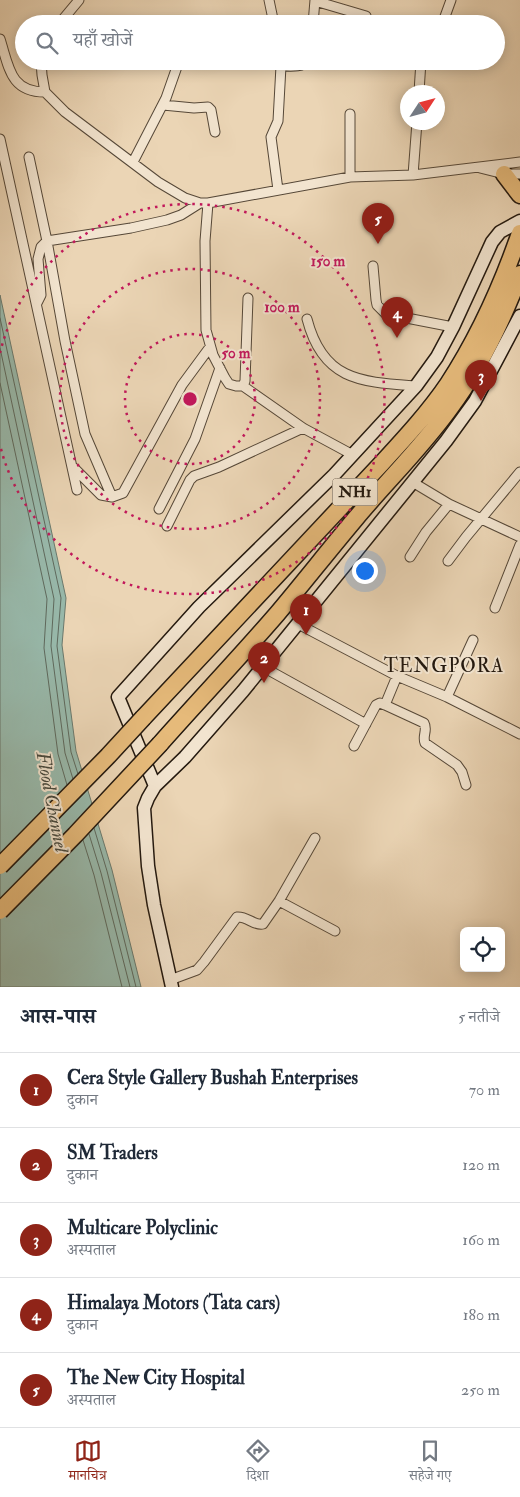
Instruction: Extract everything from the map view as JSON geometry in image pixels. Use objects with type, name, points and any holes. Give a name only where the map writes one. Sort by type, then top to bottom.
[{"type":"highway","points":[[512,174],[520,195]]},
{"type":"highway","name":"NH1","points":[[0,866],[108,756],[398,446],[434,402],[456,370],[483,320],[508,266],[520,233]]},
{"type":"highway","name":"NH1","points":[[0,911],[76,835],[160,744],[271,620],[357,516],[445,416],[488,347],[520,274]]},
{"type":"main road","points":[[155,786],[118,697],[199,607],[353,455],[416,386],[437,357],[453,327],[492,242],[500,232],[520,222]]},
{"type":"main road","points":[[171,983],[154,905],[145,835],[144,808],[148,798],[155,786],[185,757],[263,667],[414,483],[475,401],[520,316]]},
{"type":"street","points":[[66,15],[78,0]]},
{"type":"street","points":[[270,0],[272,15]]},
{"type":"street","points":[[314,15],[315,0],[363,15]]},
{"type":"street","points":[[446,15],[451,0]]},
{"type":"street","points":[[0,39],[10,72],[16,82],[25,89],[45,92]]},
{"type":"street","points":[[42,70],[45,92],[65,112],[158,182],[185,198],[204,203]]},
{"type":"street","points":[[133,162],[163,104],[176,70]]},
{"type":"street","points":[[278,190],[271,137],[278,121],[281,70]]},
{"type":"street","points":[[419,85],[420,70]]},
{"type":"street","points":[[163,104],[194,108],[208,107],[211,110],[215,132]]},
{"type":"street","points":[[350,114],[350,177]]},
{"type":"street","points":[[414,175],[417,130]]},
{"type":"street","points":[[0,139],[78,490]]},
{"type":"street","points":[[29,157],[85,434],[112,497]]},
{"type":"street","points":[[37,303],[41,295],[38,259],[41,247],[47,241],[131,228],[167,220],[204,203],[350,177],[414,175],[507,162],[520,162]]},
{"type":"street","points":[[477,167],[494,173],[512,174]]},
{"type":"street","points":[[204,203],[206,330],[210,347],[229,384],[243,386],[303,428],[353,455]]},
{"type":"street","points":[[373,266],[377,305],[386,314],[453,327]]},
{"type":"street","points":[[243,386],[248,298]]},
{"type":"street","points":[[307,319],[310,333],[317,347],[324,358],[338,371],[369,382],[416,386]]},
{"type":"street","points":[[72,466],[101,495],[112,497],[123,493],[128,487],[182,385],[210,347]]},
{"type":"street","points":[[159,509],[195,439],[220,368]]},
{"type":"street","points":[[167,526],[190,480],[194,476],[303,428]]},
{"type":"street","points":[[448,561],[520,472]]},
{"type":"street","points":[[414,483],[449,504],[520,537]]},
{"type":"street","points":[[410,557],[426,532],[449,504]]},
{"type":"street","points":[[494,608],[520,545]]},
{"type":"street","points":[[298,624],[397,676],[447,697],[520,734]]},
{"type":"street","points":[[447,697],[473,640]]},
{"type":"street","points":[[263,667],[366,724]]},
{"type":"street","points":[[385,705],[397,676]]},
{"type":"street","points":[[354,746],[376,705],[380,703],[424,723],[426,729],[425,743],[457,765],[462,772],[466,785]]},
{"type":"street","points":[[171,983],[197,970],[237,917],[243,917],[257,924],[263,924],[280,901],[315,838]]},
{"type":"street","points":[[280,901],[334,931]]},
{"type":"water","name":"Flood Channel","points":[[0,295],[66,598],[62,645],[76,751],[112,870],[141,987],[0,987]]},
{"type":"place","name":"The New City Hospital","points":[[378,244]]},
{"type":"place","name":"Himalaya Motors (Tata cars)","points":[[397,338]]},
{"type":"place","name":"Multicare Polyclinic","points":[[481,401]]},
{"type":"place","name":"Cera Style Gallery Bushah Enterprises","points":[[306,635]]},
{"type":"place","name":"SM Traders","points":[[264,683]]},
{"type":"district","name":"TENGPORA","points":[[444,666]]}]
